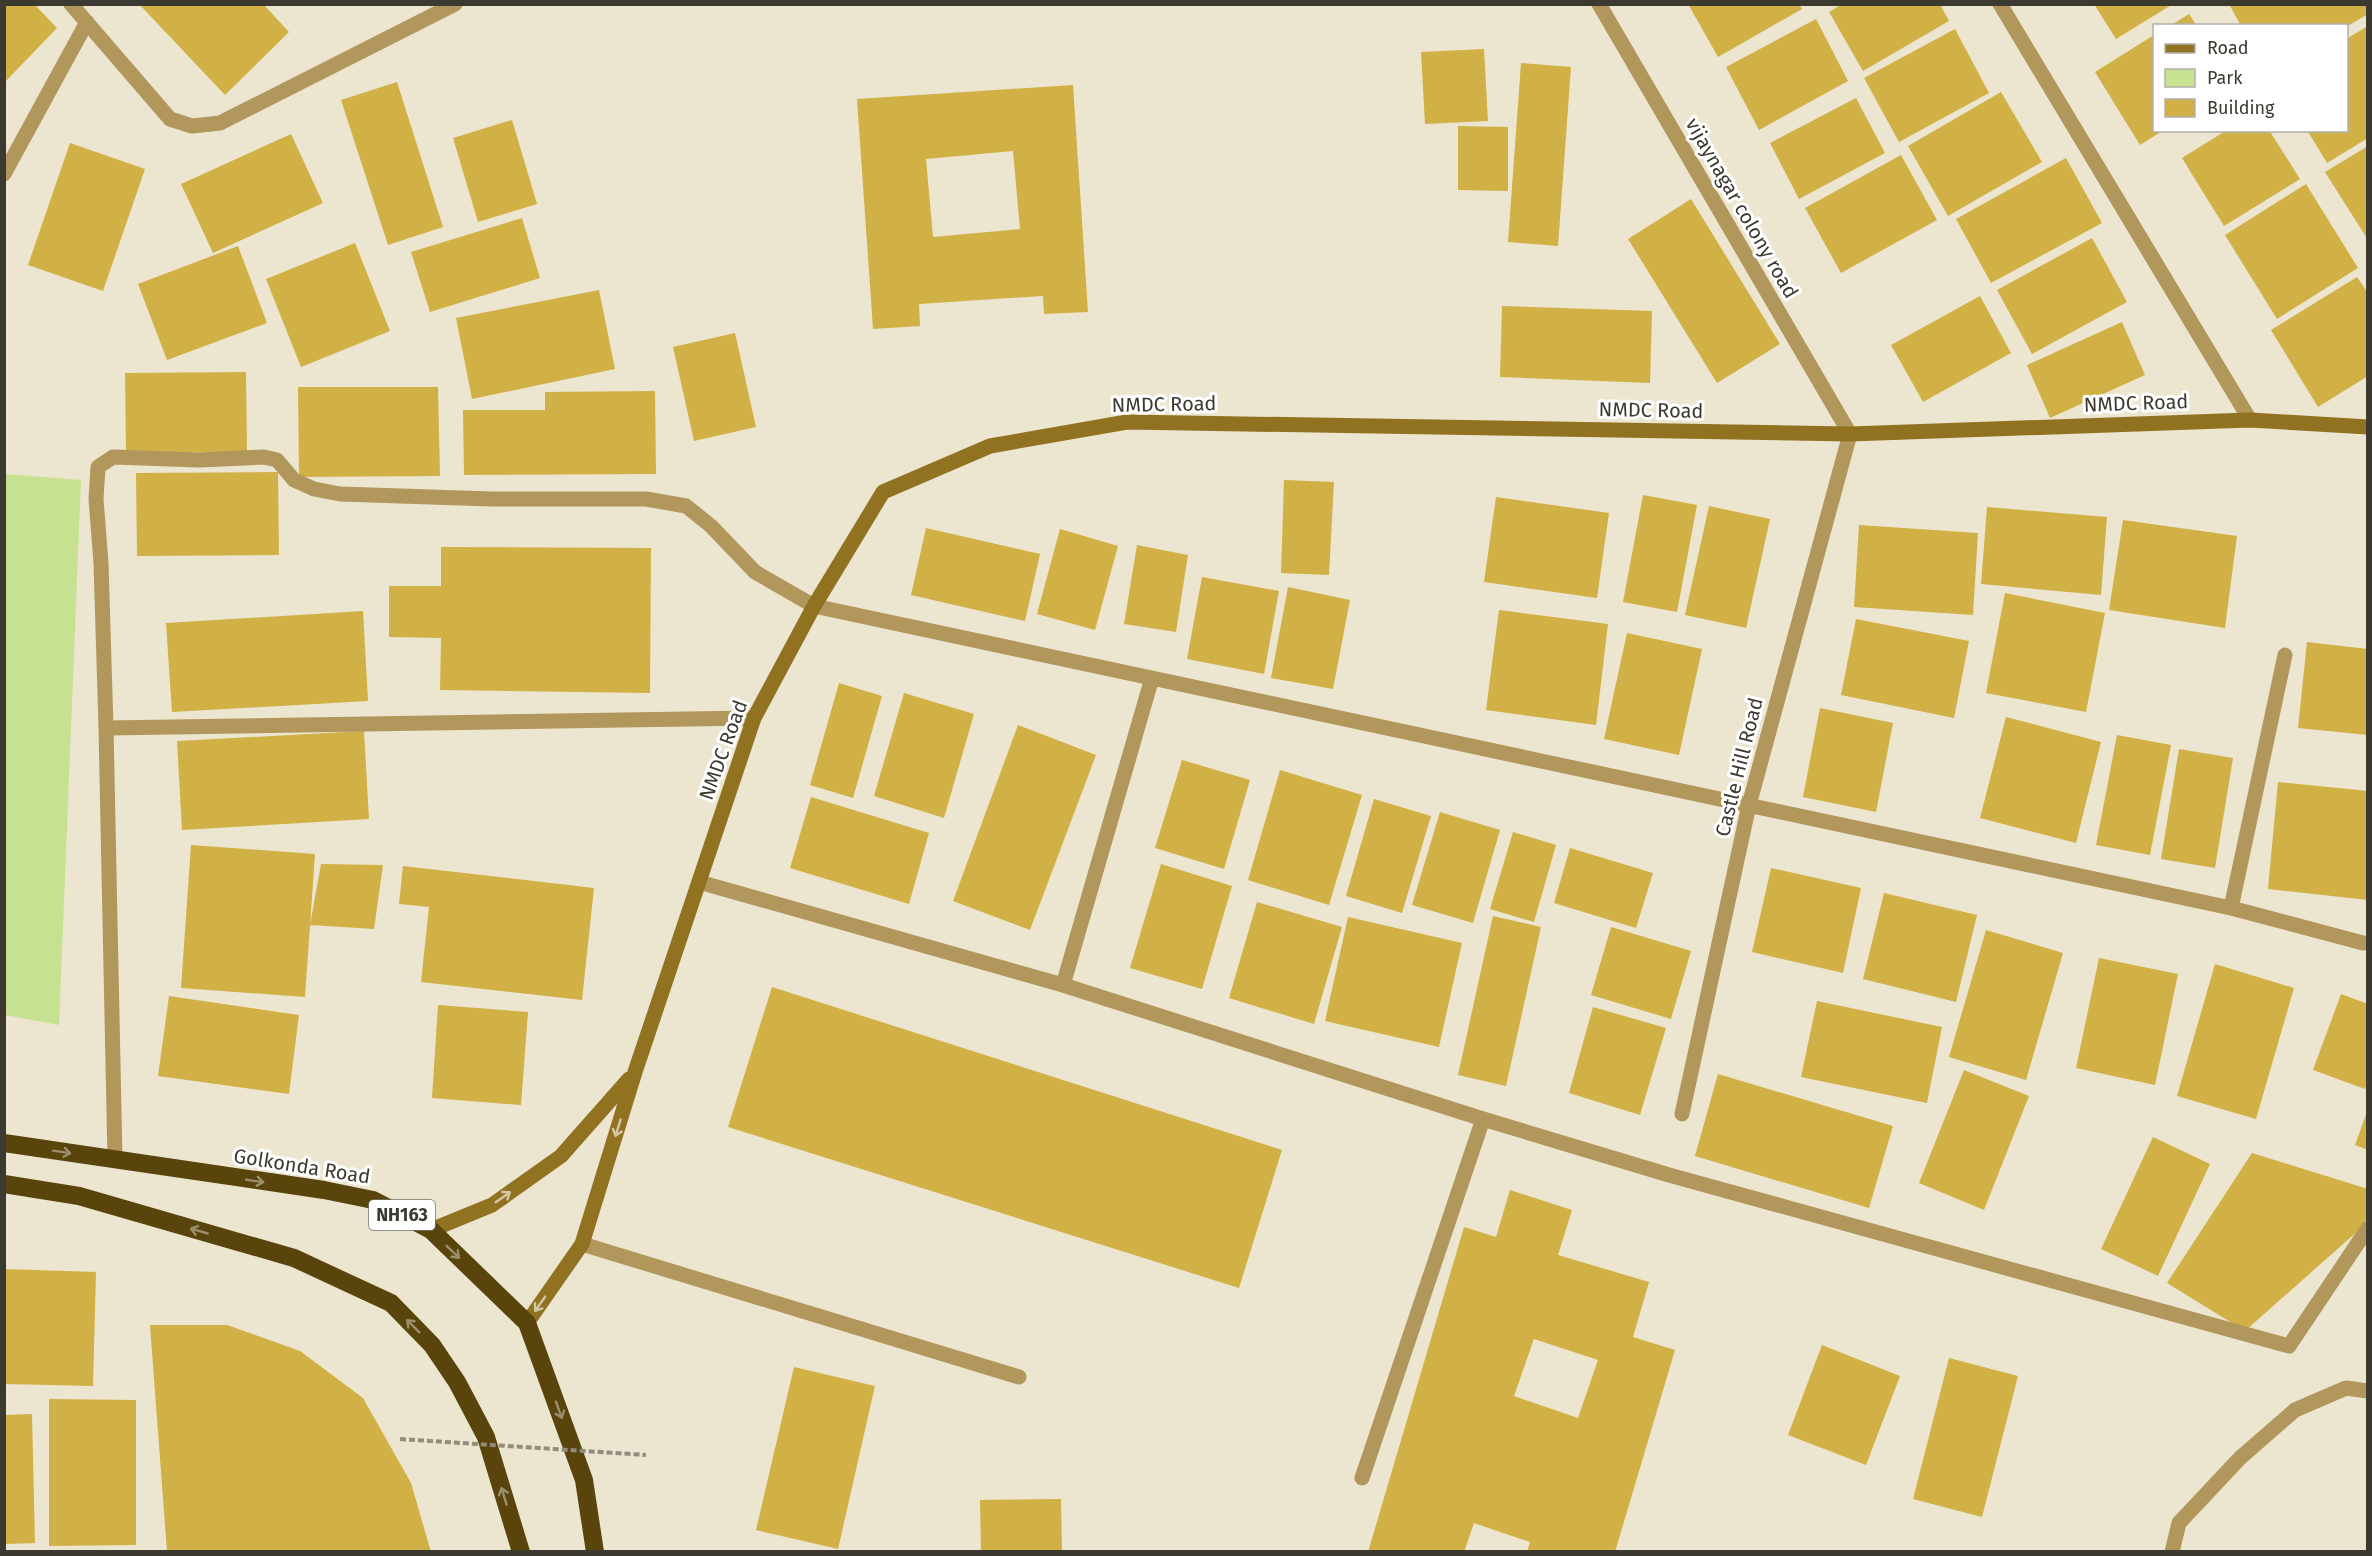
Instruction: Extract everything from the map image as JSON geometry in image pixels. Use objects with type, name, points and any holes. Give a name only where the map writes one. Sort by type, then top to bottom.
[{"type":"highway","name":"Golkonda Road","points":[[4,1143],[324,1190],[373,1200],[431,1230],[527,1323],[584,1480],[595,1551]]},
{"type":"highway","points":[[4,1184],[79,1196],[294,1258],[390,1303],[432,1345],[457,1382],[486,1437],[521,1551]]},
{"type":"street","points":[[71,4],[170,119],[192,126],[220,123],[455,4]]},
{"type":"street","name":"vijaynagar colony road","points":[[1599,4],[1850,434]]},
{"type":"street","points":[[2000,4],[2250,420]]},
{"type":"street","points":[[4,174],[87,22]]},
{"type":"street","name":"NMDC Road","points":[[527,1323],[582,1244],[635,1072],[754,718],[814,606],[883,492],[990,446],[1127,422],[1850,434],[2250,420],[2367,427]]},
{"type":"street","name":"Castle Hill Road","points":[[1682,1114],[1749,806],[1850,434]]},
{"type":"street","points":[[115,1160],[106,728],[101,563],[96,499],[98,467],[113,457],[199,460],[264,457],[278,460],[294,480],[314,489],[340,494],[492,499],[646,499],[686,506],[711,525],[755,572],[814,606],[2231,908],[2362,943]]},
{"type":"street","points":[[2231,908],[2285,655]]},
{"type":"street","points":[[1063,985],[1152,678]]},
{"type":"street","points":[[106,728],[754,718]]},
{"type":"street","points":[[699,882],[1063,985],[1483,1119],[1669,1175],[2289,1346],[2367,1228]]},
{"type":"street","points":[[431,1230],[492,1205],[561,1156],[635,1072]]},
{"type":"street","points":[[1362,1478],[1483,1119]]},
{"type":"street","points":[[582,1244],[1019,1377]]},
{"type":"street","points":[[2172,1551],[2179,1523],[2240,1458],[2295,1410],[2346,1388],[2367,1391]]},
{"type":"path","points":[[400,1439],[646,1455]]},
{"type":"green space","points":[[5,474],[81,480],[59,1025],[5,1015]]},
{"type":"building","points":[[5,4],[34,4],[57,28],[5,82]]},
{"type":"building","points":[[139,4],[263,4],[289,32],[225,95]]},
{"type":"building","points":[[1688,4],[1799,4],[1802,9],[1718,57]]},
{"type":"building","points":[[1842,4],[1940,4],[1949,21],[1863,71],[1829,12]]},
{"type":"building","points":[[2094,4],[2173,4],[2116,39]]},
{"type":"building","points":[[2229,4],[2368,4],[2368,14],[2348,26],[2348,24],[2240,24]]},
{"type":"building","points":[[2189,14],[2196,24],[2173,24]]},
{"type":"building","points":[[1816,19],[1848,81],[1759,130],[1726,67]]},
{"type":"building","points":[[2368,26],[2368,138],[2327,163],[2308,132],[2348,132],[2348,38]]},
{"type":"building","points":[[1955,29],[1989,93],[1899,142],[1864,78]]},
{"type":"building","points":[[2153,36],[2153,132],[2161,132],[2140,145],[2095,72]]},
{"type":"building","points":[[1484,49],[1488,121],[1425,124],[1421,52]]},
{"type":"building","points":[[1521,63],[1571,67],[1558,246],[1508,242]]},
{"type":"building","points":[[397,82],[443,227],[388,245],[341,100]]},
{"type":"building","points":[[1073,85],[1088,312],[1044,314],[1043,296],[919,304],[920,326],[873,329],[857,99]],"holes":[[[1013,151],[1020,229],[933,237],[926,159]]]},
{"type":"building","points":[[2001,92],[2042,162],[1948,216],[1908,146]]},
{"type":"building","points":[[1856,98],[1885,153],[1799,199],[1770,143]]},
{"type":"building","points":[[512,120],[537,204],[478,222],[453,138]]},
{"type":"building","points":[[1458,126],[1508,127],[1508,191],[1458,190]]},
{"type":"building","points":[[2224,132],[2270,132],[2300,179],[2224,226],[2182,158]]},
{"type":"building","points":[[291,134],[323,203],[213,253],[181,184]]},
{"type":"building","points":[[70,143],[145,169],[103,291],[28,265]]},
{"type":"building","points":[[2368,146],[2368,240],[2325,172]]},
{"type":"building","points":[[1901,155],[1937,220],[1841,273],[1805,208]]},
{"type":"building","points":[[2066,158],[2102,223],[1991,283],[1956,219]]},
{"type":"building","points":[[2306,184],[2358,268],[2277,319],[2225,235]]},
{"type":"building","points":[[1691,199],[1780,344],[1717,383],[1628,239]]},
{"type":"building","points":[[522,218],[540,278],[430,312],[411,252]]},
{"type":"building","points":[[2092,238],[2127,302],[2032,354],[1997,290]]},
{"type":"building","points":[[355,243],[390,331],[301,367],[266,279]]},
{"type":"building","points":[[238,246],[267,323],[167,360],[138,284]]},
{"type":"building","points":[[2357,277],[2368,293],[2368,376],[2318,407],[2271,330]]},
{"type":"building","points":[[599,290],[615,369],[472,399],[456,318]]},
{"type":"building","points":[[1980,296],[2011,353],[1923,402],[1891,345]]},
{"type":"building","points":[[1502,306],[1652,311],[1650,383],[1500,377]]},
{"type":"building","points":[[2122,322],[2145,375],[2050,418],[2027,365]]},
{"type":"building","points":[[735,333],[756,427],[694,441],[673,347]]},
{"type":"building","points":[[246,372],[247,452],[126,453],[125,373]]},
{"type":"building","points":[[298,387],[438,387],[440,476],[299,477]]},
{"type":"building","points":[[655,391],[656,474],[464,475],[463,410],[545,410],[545,392]]},
{"type":"building","points":[[278,472],[279,555],[137,556],[136,473]]},
{"type":"building","points":[[1284,480],[1334,482],[1329,575],[1281,573]]},
{"type":"building","points":[[1643,495],[1697,505],[1677,612],[1623,602]]},
{"type":"building","points":[[1496,497],[1609,513],[1597,598],[1484,582]]},
{"type":"building","points":[[1709,506],[1770,519],[1746,628],[1685,615]]},
{"type":"building","points":[[1987,507],[2107,517],[2101,595],[1981,584]]},
{"type":"building","points":[[2123,520],[2237,536],[2225,628],[2109,610]]},
{"type":"building","points":[[1859,525],[1978,533],[1973,615],[1854,607]]},
{"type":"building","points":[[926,528],[1040,554],[1025,621],[911,595]]},
{"type":"building","points":[[1060,529],[1118,546],[1095,630],[1037,614]]},
{"type":"building","points":[[1137,545],[1188,555],[1176,632],[1124,624]]},
{"type":"building","points":[[441,547],[651,548],[650,693],[440,690],[441,638],[389,637],[389,586],[441,586]]},
{"type":"building","points":[[1202,577],[1279,591],[1264,674],[1187,659]]},
{"type":"building","points":[[1288,587],[1350,600],[1333,689],[1271,678]]},
{"type":"building","points":[[2005,593],[2105,613],[2086,712],[1986,693]]},
{"type":"building","points":[[1499,610],[1608,624],[1596,725],[1486,710]]},
{"type":"building","points":[[363,611],[368,701],[172,712],[166,623]]},
{"type":"building","points":[[1856,619],[1969,641],[1954,718],[1841,695]]},
{"type":"building","points":[[1627,633],[1702,649],[1679,755],[1604,739]]},
{"type":"building","points":[[2307,642],[2368,649],[2368,735],[2298,728]]},
{"type":"building","points":[[839,683],[882,696],[853,798],[810,785]]},
{"type":"building","points":[[904,693],[974,714],[944,818],[874,796]]},
{"type":"building","points":[[1820,708],[1893,723],[1876,812],[1803,797]]},
{"type":"building","points":[[2006,717],[2101,742],[2076,843],[1980,818]]},
{"type":"building","points":[[1018,725],[1096,755],[1030,930],[953,901]]},
{"type":"building","points":[[364,731],[369,819],[182,830],[177,741]]},
{"type":"building","points":[[2117,735],[2171,745],[2150,855],[2096,845]]},
{"type":"building","points":[[2179,749],[2233,758],[2215,868],[2161,859]]},
{"type":"building","points":[[1182,760],[1250,780],[1224,869],[1155,848]]},
{"type":"building","points":[[1280,770],[1362,795],[1329,905],[1248,880]]},
{"type":"building","points":[[2278,782],[2368,791],[2368,900],[2268,889]]},
{"type":"building","points":[[811,797],[929,833],[909,904],[790,868]]},
{"type":"building","points":[[1374,799],[1431,816],[1402,913],[1346,896]]},
{"type":"building","points":[[1440,812],[1500,830],[1473,923],[1412,905]]},
{"type":"building","points":[[1513,832],[1556,845],[1534,922],[1490,909]]},
{"type":"building","points":[[191,845],[315,854],[305,997],[181,988]]},
{"type":"building","points":[[1570,848],[1653,873],[1636,928],[1554,903]]},
{"type":"building","points":[[321,864],[383,865],[374,929],[310,925]]},
{"type":"building","points":[[1161,864],[1232,886],[1202,989],[1130,968]]},
{"type":"building","points":[[403,866],[594,888],[582,1000],[421,982],[429,907],[399,904]]},
{"type":"building","points":[[1771,868],[1861,888],[1843,973],[1752,952]]},
{"type":"building","points":[[1884,893],[1977,915],[1956,1002],[1863,979]]},
{"type":"building","points":[[1257,902],[1342,927],[1314,1024],[1229,998]]},
{"type":"building","points":[[1493,916],[1541,927],[1506,1086],[1458,1075]]},
{"type":"building","points":[[1348,917],[1462,943],[1439,1047],[1325,1021]]},
{"type":"building","points":[[1611,927],[1691,951],[1671,1019],[1591,995]]},
{"type":"building","points":[[1986,930],[2063,953],[2026,1080],[1949,1057]]},
{"type":"building","points":[[2099,958],[2178,974],[2155,1085],[2076,1068]]},
{"type":"building","points":[[2215,964],[2294,988],[2256,1119],[2177,1096]]},
{"type":"building","points":[[772,987],[1282,1150],[1239,1288],[728,1127]]},
{"type":"building","points":[[2341,994],[2368,1004],[2368,1082],[2365,1089],[2313,1070]]},
{"type":"building","points":[[169,996],[299,1015],[289,1094],[158,1076]]},
{"type":"building","points":[[1817,1001],[1942,1027],[1927,1103],[1801,1077]]},
{"type":"building","points":[[438,1005],[528,1012],[521,1105],[432,1098]]},
{"type":"building","points":[[1593,1007],[1666,1028],[1640,1115],[1569,1093]]},
{"type":"building","points":[[1964,1070],[2029,1096],[1984,1210],[1919,1183]]},
{"type":"building","points":[[1718,1074],[1893,1126],[1869,1208],[1695,1156]]},
{"type":"building","points":[[2368,1109],[2368,1150],[2355,1145]]},
{"type":"building","points":[[2153,1137],[2210,1164],[2158,1276],[2101,1249]]},
{"type":"building","points":[[2252,1153],[2368,1189],[2368,1216],[2360,1229],[2245,1331],[2167,1283]]},
{"type":"building","points":[[1510,1190],[1572,1210],[1558,1255],[1649,1282],[1633,1337],[1675,1350],[1615,1552],[1527,1552],[1530,1542],[1474,1523],[1464,1552],[1368,1552],[1464,1227],[1496,1237]],"holes":[[[1534,1339],[1598,1360],[1578,1418],[1514,1396]]]},
{"type":"building","points":[[4,1269],[96,1272],[93,1386],[4,1384]]},
{"type":"building","points":[[150,1325],[227,1325],[300,1351],[363,1398],[411,1483],[431,1552],[167,1552]]},
{"type":"building","points":[[1822,1345],[1900,1376],[1866,1465],[1788,1435]]},
{"type":"building","points":[[1949,1358],[2018,1376],[1982,1517],[1913,1499]]},
{"type":"building","points":[[794,1367],[875,1386],[838,1549],[756,1530]]},
{"type":"building","points":[[49,1399],[136,1400],[136,1545],[49,1546]]},
{"type":"building","points":[[32,1414],[35,1543],[4,1544],[4,1415]]},
{"type":"building","points":[[1061,1499],[1062,1552],[981,1552],[980,1500]]}]
